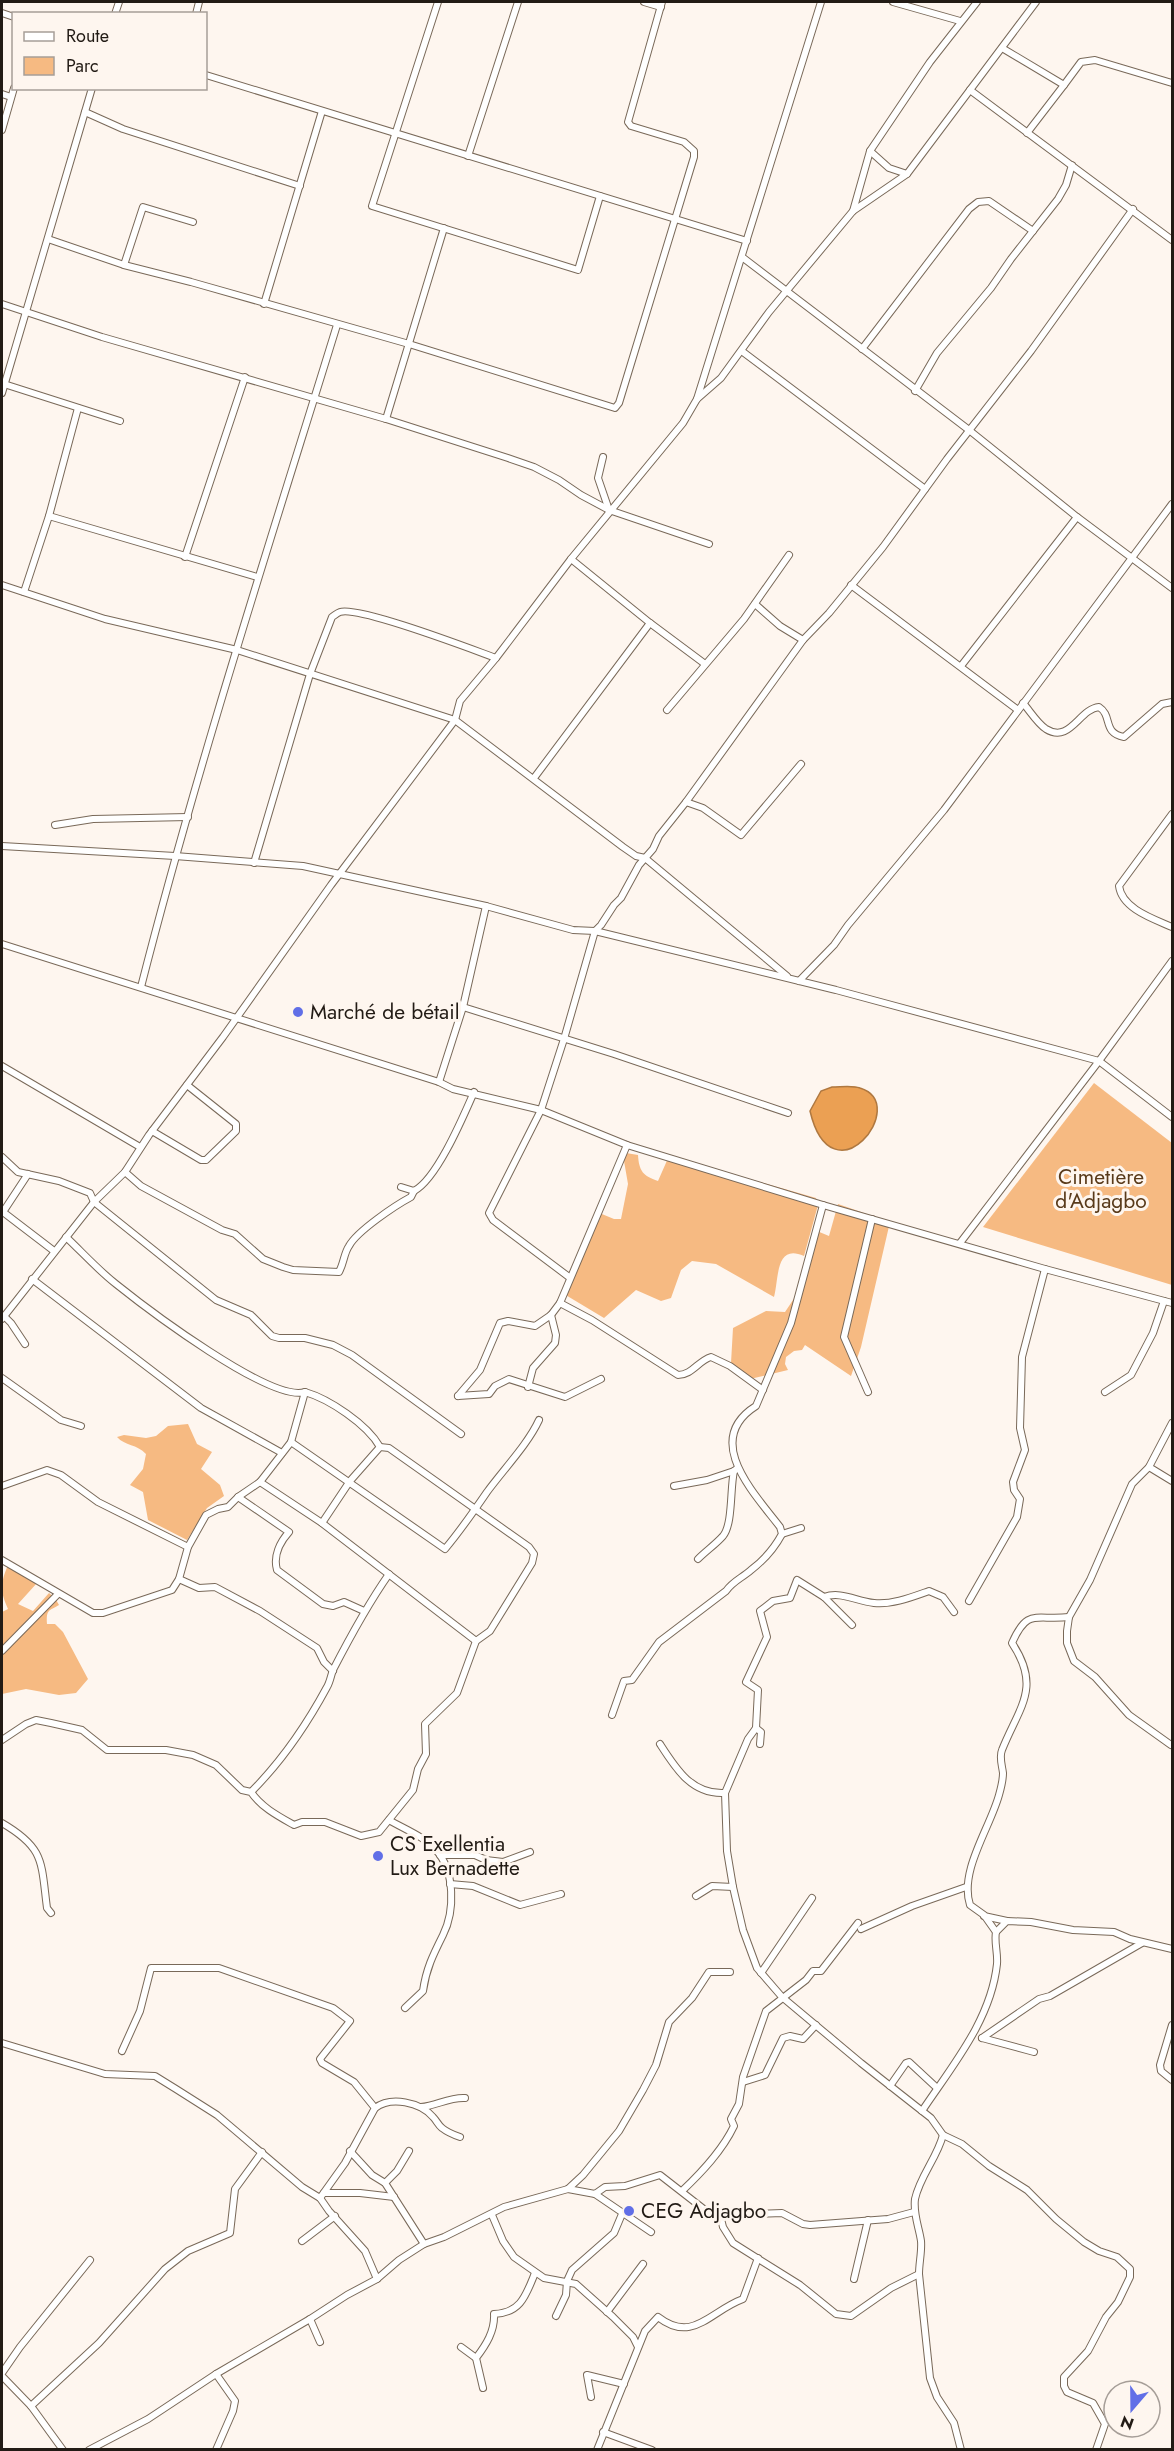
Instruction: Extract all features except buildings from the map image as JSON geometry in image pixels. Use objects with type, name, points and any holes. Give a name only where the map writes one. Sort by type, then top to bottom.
[{"type":"street","points":[[438,2],[410,82],[396,134],[372,206],[578,270],[600,196]]},
{"type":"street","points":[[468,156],[518,2]]},
{"type":"street","points":[[48,239],[124,265],[409,344],[615,408],[619,402],[687,181],[694,151],[684,142],[631,126],[628,122],[662,4],[645,2]]},
{"type":"street","points":[[25,1344],[11,1323],[3,1318],[94,1202],[125,1172],[140,1147],[188,1085],[339,874],[455,720],[460,701],[496,658],[571,559],[683,423],[698,399],[821,2]]},
{"type":"street","points":[[893,2],[960,21]]},
{"type":"street","points":[[853,211],[870,151],[960,21],[976,2]]},
{"type":"street","points":[[698,399],[721,378],[786,291],[853,211],[907,174],[1036,2]]},
{"type":"street","points":[[1002,48],[1064,85]]},
{"type":"street","points":[[1027,133],[1081,62],[1095,60],[1173,82]]},
{"type":"street","points":[[207,75],[747,240]]},
{"type":"street","points":[[2,130],[13,90]]},
{"type":"street","points":[[2,393],[91,90]]},
{"type":"street","points":[[970,90],[1173,240]]},
{"type":"street","points":[[2,94],[11,97]]},
{"type":"street","points":[[264,304],[322,111]]},
{"type":"street","points":[[85,112],[123,129],[300,186]]},
{"type":"street","points":[[870,151],[889,168],[907,174]]},
{"type":"street","points":[[915,391],[937,353],[992,288],[1058,199],[1066,185],[1072,165]]},
{"type":"street","points":[[862,349],[969,209],[978,202],[989,201],[1033,231]]},
{"type":"street","points":[[124,265],[143,207],[193,222]]},
{"type":"street","points":[[569,1277],[493,1220],[489,1213],[541,1110],[595,931],[621,898],[659,836],[803,640],[829,613],[883,548],[969,430],[1031,351],[1133,209]]},
{"type":"street","points":[[386,419],[444,228]]},
{"type":"street","points":[[742,256],[915,391],[969,430],[1077,518],[1173,588]]},
{"type":"street","points":[[2,304],[102,337],[386,419],[534,467],[610,511],[709,544]]},
{"type":"street","points":[[141,987],[175,856],[257,577],[337,325]]},
{"type":"street","points":[[742,352],[925,489]]},
{"type":"street","points":[[185,556],[245,377]]},
{"type":"street","points":[[4,384],[120,421]]},
{"type":"street","points":[[24,592],[49,516],[78,408]]},
{"type":"street","points":[[603,457],[598,478],[610,511]]},
{"type":"street","points":[[800,981],[834,945],[944,810],[1173,504]]},
{"type":"street","points":[[49,516],[257,577]]},
{"type":"street","points":[[961,666],[1077,518]]},
{"type":"street","points":[[667,710],[755,604],[789,555]]},
{"type":"street","points":[[571,559],[705,664]]},
{"type":"street","points":[[2,585],[105,619],[237,650],[455,720],[623,847],[636,856],[645,858],[790,979]]},
{"type":"street","points":[[851,585],[1018,710]]},
{"type":"street","points":[[755,604],[780,626],[803,640]]},
{"type":"street","points":[[254,863],[310,674],[332,617],[338,612],[347,611],[389,621],[496,658]]},
{"type":"street","points":[[534,778],[650,623]]},
{"type":"street","points":[[1023,703],[1046,729],[1059,732],[1069,730],[1092,708],[1099,707],[1104,710],[1110,730],[1124,737],[1162,704],[1173,702]]},
{"type":"street","points":[[686,802],[703,808],[741,835],[801,764]]},
{"type":"street","points":[[1173,814],[1119,886],[1121,896],[1128,903],[1148,916],[1173,927]]},
{"type":"street","points":[[55,825],[93,819],[188,817]]},
{"type":"street","points":[[2,846],[303,866],[486,906],[573,930],[595,931],[800,981],[1100,1061],[1173,1117]]},
{"type":"street","points":[[439,1082],[463,1007],[486,906]]},
{"type":"street","points":[[2,944],[236,1016],[439,1082],[453,1089],[474,1092],[541,1110],[627,1145],[872,1220],[1173,1303]]},
{"type":"street","points":[[960,1243],[1100,1061],[1173,961]]},
{"type":"street","points":[[463,1007],[564,1038],[788,1113]]},
{"type":"street","points":[[2,1066],[140,1147]]},
{"type":"street","points":[[152,1131],[197,1158],[206,1160],[236,1131],[236,1124],[188,1085]]},
{"type":"street","points":[[125,1172],[141,1186],[222,1230],[235,1234],[263,1259],[293,1270],[324,1269],[339,1272],[348,1246],[366,1228],[411,1197],[424,1182],[464,1119],[474,1092]]},
{"type":"street","points":[[600,1379],[565,1397],[528,1387],[509,1379],[495,1386],[489,1394],[458,1396],[480,1370],[500,1323],[503,1321],[535,1326],[551,1315],[560,1303],[569,1277],[627,1145]]},
{"type":"street","points":[[2,1157],[18,1172],[83,1189],[90,1193],[94,1202],[216,1300],[252,1315],[272,1336],[305,1338],[333,1345],[394,1384],[461,1434]]},
{"type":"street","points":[[28,1174],[3,1212],[54,1251]]},
{"type":"street","points":[[401,1187],[414,1191]]},
{"type":"street","points":[[698,1559],[723,1536],[727,1528],[736,1470],[732,1452],[732,1436],[745,1412],[756,1406],[791,1323],[823,1204]]},
{"type":"street","points":[[868,1392],[844,1337],[872,1220]]},
{"type":"street","points":[[66,1237],[115,1283],[195,1342],[270,1384],[298,1394],[305,1392],[323,1398],[374,1437],[380,1447]]},
{"type":"street","points":[[969,1601],[1017,1517],[1020,1499],[1014,1490],[1013,1482],[1025,1450],[1020,1428],[1022,1357],[1045,1269]]},
{"type":"street","points":[[32,1279],[201,1408],[282,1453]]},
{"type":"street","points":[[1105,1392],[1131,1375],[1153,1333],[1164,1301]]},
{"type":"street","points":[[560,1303],[592,1320],[678,1375],[686,1374],[704,1359],[711,1357],[730,1366],[764,1390]]},
{"type":"street","points":[[528,1387],[533,1368],[555,1342],[556,1335],[551,1315]]},
{"type":"street","points":[[2,1378],[61,1420],[81,1426]]},
{"type":"street","points":[[2,1560],[93,1613],[103,1614],[172,1590],[179,1579],[188,1547],[206,1515],[228,1507],[260,1482],[291,1442],[305,1392]]},
{"type":"street","points":[[291,1442],[445,1549],[461,1526],[478,1509],[488,1491],[501,1477],[526,1439],[534,1432],[539,1420]]},
{"type":"street","points":[[1171,1745],[1129,1715],[1095,1677],[1074,1661],[1067,1643],[1069,1617],[1090,1580],[1132,1484],[1149,1467],[1173,1423]]},
{"type":"street","points":[[322,1523],[350,1481],[380,1447]]},
{"type":"street","points":[[2,1740],[36,1720],[82,1730],[107,1750],[166,1750],[193,1755],[216,1765],[242,1790],[251,1792],[259,1803],[267,1805],[271,1811],[294,1825],[302,1822],[325,1822],[354,1834],[369,1836],[379,1832],[413,1790],[418,1769],[426,1754],[425,1724],[457,1693],[476,1641],[490,1631],[532,1563],[534,1554],[529,1547],[478,1509],[389,1448],[380,1447]]},
{"type":"street","points":[[1149,1467],[1173,1481]]},
{"type":"street","points":[[2,1486],[47,1470],[61,1475],[98,1502],[188,1547]]},
{"type":"street","points":[[674,1486],[707,1480],[736,1470]]},
{"type":"street","points":[[612,1715],[624,1681],[632,1680],[659,1642],[726,1591],[734,1581],[750,1572],[774,1549],[782,1534],[780,1527],[736,1470]]},
{"type":"street","points":[[260,1482],[322,1523],[476,1641]]},
{"type":"street","points":[[238,1497],[289,1532],[280,1542],[275,1565],[277,1570],[323,1604],[333,1606],[344,1602],[364,1611]]},
{"type":"street","points":[[782,1534],[801,1528]]},
{"type":"street","points":[[251,1792],[279,1764],[294,1742],[329,1685],[333,1671],[364,1611],[389,1574]]},
{"type":"street","points":[[179,1579],[199,1588],[215,1587],[269,1616],[317,1648],[324,1662],[333,1671]]},
{"type":"street","points":[[852,1625],[824,1597],[797,1580],[790,1598],[773,1601],[760,1611],[767,1637],[746,1682],[758,1690],[756,1728],[748,1738],[725,1793],[725,1833],[733,1887],[743,1930],[757,1968],[782,1997],[931,2118],[943,2135],[962,2144],[989,2166],[1027,2190],[1076,2236],[1099,2251],[1117,2257],[1130,2269],[1130,2277],[1118,2302],[1106,2317],[1088,2351],[1064,2378],[1067,2392],[1093,2403],[1106,2424],[1096,2450]]},
{"type":"street","points":[[824,1597],[834,1593],[874,1603],[891,1602],[929,1591],[943,1597],[954,1612]]},
{"type":"street","points":[[2,1651],[58,1594]]},
{"type":"street","points":[[922,2111],[972,2038],[991,1989],[998,1963],[996,1932],[983,1915],[970,1905],[966,1887],[984,1833],[995,1809],[1002,1782],[1000,1753],[1028,1688],[1021,1657],[1012,1643],[1023,1623],[1032,1616],[1069,1617]]},
{"type":"street","points":[[756,1728],[761,1732],[760,1744]]},
{"type":"street","points":[[660,1744],[675,1768],[691,1785],[712,1794],[725,1793]]},
{"type":"street","points":[[389,1820],[426,1842],[440,1855],[453,1901],[443,1934],[426,1971],[423,1992],[405,2008]]},
{"type":"street","points":[[2,1823],[28,1840],[38,1851],[47,1908],[51,1913]]},
{"type":"street","points":[[440,1855],[474,1855],[486,1860],[503,1862],[530,1852]]},
{"type":"street","points":[[450,1884],[473,1886],[520,1905],[561,1894]]},
{"type":"street","points":[[696,1896],[712,1886],[733,1887]]},
{"type":"street","points":[[682,2191],[706,2168],[734,2126],[731,2119],[739,2104],[748,2060],[766,2011],[806,1980],[813,1971],[821,1971],[859,1926],[966,1887]]},
{"type":"street","points":[[761,1973],[812,1898]]},
{"type":"street","points":[[983,1915],[1007,1921],[1031,1922],[1073,1930],[1114,1932],[1142,1943],[1173,1949]]},
{"type":"street","points":[[996,1932],[1007,1921]]},
{"type":"street","points":[[982,2038],[1040,1999],[1050,1996],[1142,1943]]},
{"type":"street","points":[[122,2051],[140,2011],[151,1968],[219,1968],[333,2008],[344,2015],[350,2021],[320,2059],[322,2063],[354,2082],[375,2108]]},
{"type":"street","points":[[89,2450],[148,2419],[216,2374],[377,2279],[399,2260],[424,2244],[492,2215],[504,2207],[568,2189],[583,2175],[618,2131],[643,2090],[656,2065],[669,2022],[692,1998],[709,1972],[730,1972]]},
{"type":"street","points":[[743,2082],[765,2074],[783,2038],[790,2036],[803,2039],[816,2025]]},
{"type":"street","points":[[1173,2025],[1160,2066],[1161,2071],[1173,2080]]},
{"type":"street","points":[[972,2038],[982,2038],[1034,2052]]},
{"type":"street","points":[[2,2043],[105,2074],[155,2076],[217,2115],[302,2187],[322,2195],[360,2193],[394,2197]]},
{"type":"street","points":[[890,2086],[909,2062],[937,2088]]},
{"type":"street","points":[[322,2195],[375,2108],[389,2102],[430,2107],[456,2098],[465,2098]]},
{"type":"street","points":[[421,2107],[433,2116],[443,2129],[460,2137]]},
{"type":"street","points":[[943,2135],[920,2184],[914,2212],[921,2239],[919,2274],[930,2378],[937,2397],[954,2422],[961,2450]]},
{"type":"street","points":[[350,2151],[380,2182],[386,2183]]},
{"type":"street","points":[[386,2183],[397,2171],[409,2151]]},
{"type":"street","points":[[31,2406],[99,2343],[165,2269],[188,2251],[230,2233],[235,2189],[262,2152]]},
{"type":"street","points":[[568,2189],[584,2194],[595,2194],[605,2187],[625,2186],[660,2175],[705,2210],[720,2215],[782,2212],[803,2224],[810,2224],[888,2219],[914,2212]]},
{"type":"street","points":[[386,2183],[424,2244]]},
{"type":"street","points":[[595,2194],[651,2232]]},
{"type":"street","points":[[322,2195],[329,2211],[365,2251],[377,2279]]},
{"type":"street","points":[[556,2316],[566,2295],[567,2281],[572,2270],[614,2233],[622,2214]]},
{"type":"street","points":[[492,2215],[494,2224],[508,2249],[522,2264],[550,2280],[576,2284],[633,2337],[638,2347]]},
{"type":"street","points":[[720,2215],[723,2227],[733,2243],[800,2285],[836,2314],[844,2317],[859,2312],[891,2288],[919,2274]]},
{"type":"street","points":[[302,2241],[335,2216]]},
{"type":"street","points":[[854,2279],[868,2220]]},
{"type":"street","points":[[597,2450],[645,2331],[658,2318],[683,2329],[693,2328],[708,2317],[743,2299],[758,2258]]},
{"type":"street","points":[[63,2450],[31,2406],[2,2375],[20,2347],[90,2260]]},
{"type":"street","points":[[607,2312],[643,2264]]},
{"type":"street","points":[[476,2358],[488,2340],[494,2314],[507,2314],[513,2311],[526,2294],[535,2273]]},
{"type":"street","points":[[310,2319],[320,2342]]},
{"type":"street","points":[[461,2347],[476,2358],[483,2388]]},
{"type":"street","points":[[216,2374],[235,2401],[216,2450]]},
{"type":"street","points":[[591,2397],[588,2375],[624,2384]]},
{"type":"street","points":[[603,2432],[652,2450]]},
{"type":"green space","name":"Cimetière d'Adjagbo","points":[[1094,1083],[1172,1143],[1172,1285],[983,1227]]},
{"type":"green space","points":[[626,1153],[638,1155],[639,1165],[643,1172],[658,1181],[669,1156],[816,1198],[818,1205],[804,1256],[795,1253],[788,1254],[783,1259],[774,1297],[716,1264],[692,1261],[681,1270],[671,1298],[661,1301],[636,1290],[604,1318],[564,1294],[597,1212],[614,1219],[621,1219],[628,1184],[624,1161]]},
{"type":"green space","points":[[838,1204],[890,1222],[861,1347],[851,1376],[805,1345],[802,1350],[794,1351],[786,1357],[785,1364],[788,1370],[750,1379],[731,1363],[733,1328],[766,1311],[785,1312],[799,1291],[817,1231],[829,1236]]},
{"type":"green space","points":[[188,1424],[197,1444],[212,1452],[201,1469],[220,1485],[224,1496],[207,1508],[187,1540],[148,1520],[143,1492],[130,1485],[143,1469],[146,1454],[117,1437],[124,1435],[146,1438],[156,1436],[168,1426]]},
{"type":"green space","points":[[8,1565],[37,1583],[18,1604],[33,1611],[49,1593],[59,1605],[49,1611],[47,1624],[55,1624],[63,1632],[88,1679],[76,1693],[59,1695],[26,1689],[2,1694],[2,1612],[8,1609],[2,1587]]},
{"type":"shaded area","points":[[832,1087],[857,1087],[874,1097],[877,1111],[873,1127],[863,1140],[849,1149],[834,1149],[821,1137],[810,1111],[821,1091]]},
{"type":"place","name":"Marché de bétail","points":[[298,1012]]},
{"type":"place","name":"CS Exellentia Lux Bernadette","points":[[378,1856]]},
{"type":"place","name":"CEG Adjagbo","points":[[629,2211]]}]
